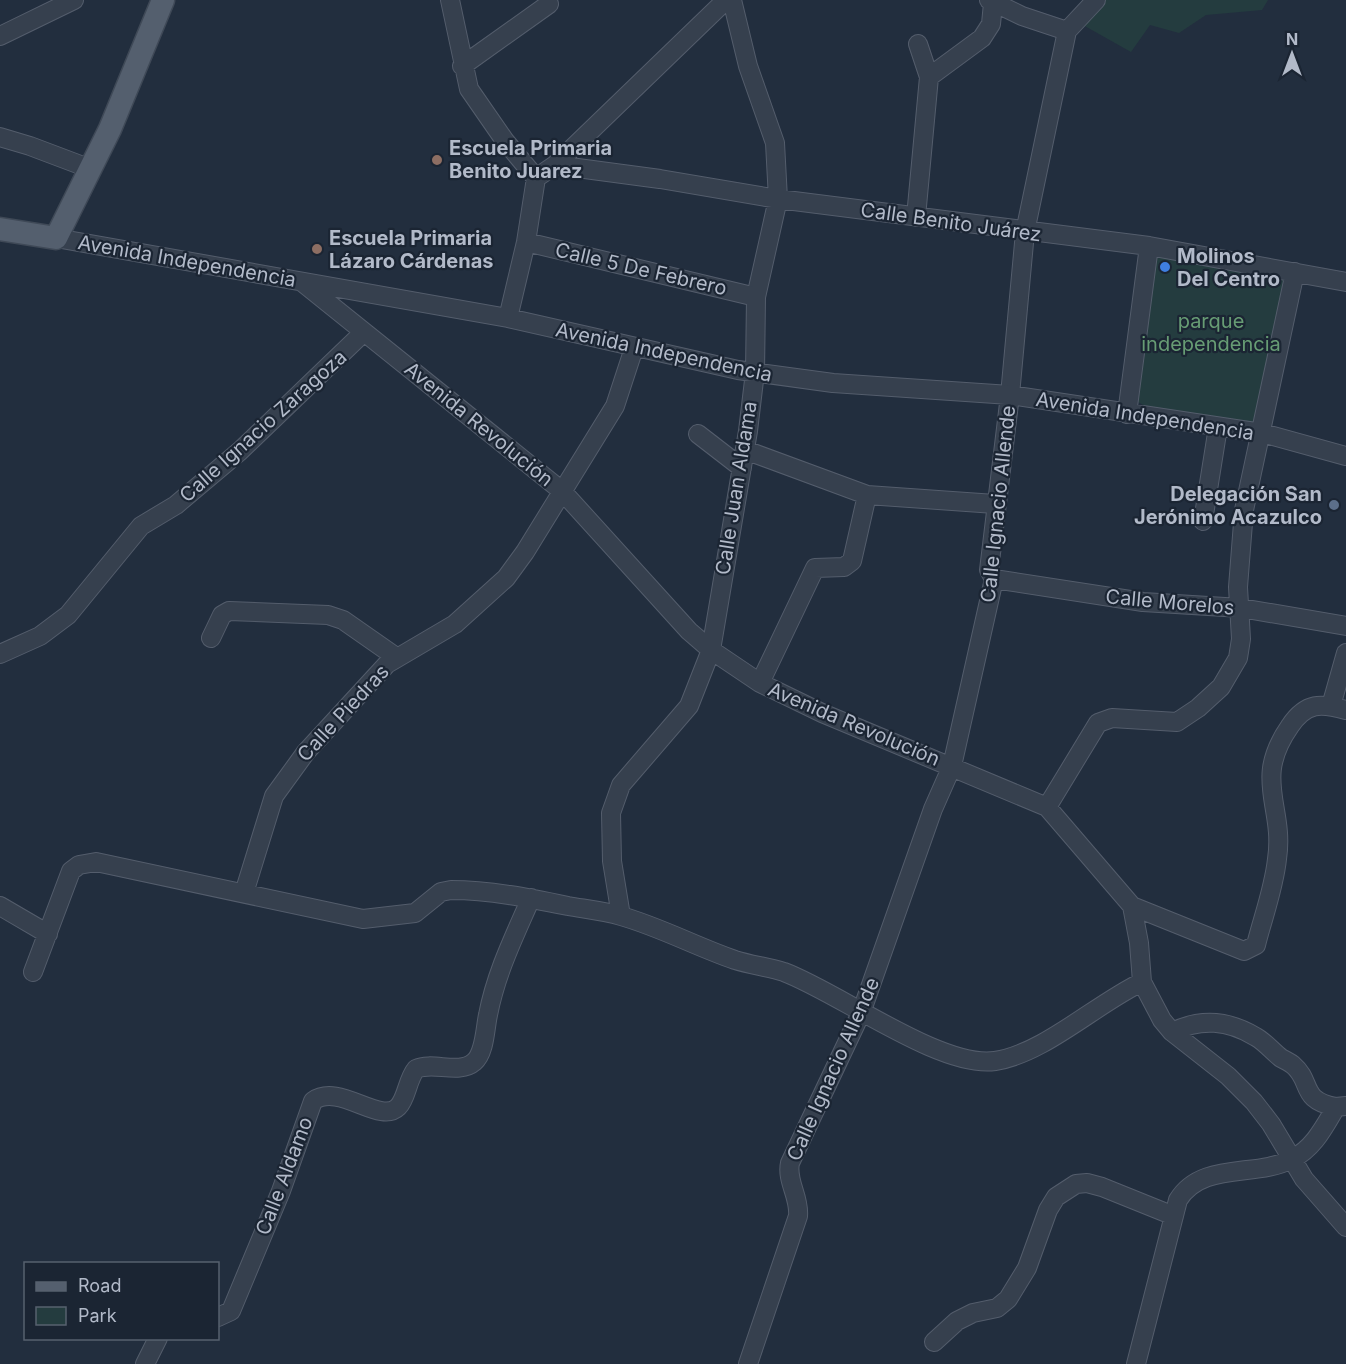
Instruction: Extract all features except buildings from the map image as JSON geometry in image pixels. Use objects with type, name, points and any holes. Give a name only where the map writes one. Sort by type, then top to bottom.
[{"type":"main road","points":[[0,229],[56,238],[110,129],[163,0]]},
{"type":"street","points":[[0,36],[74,0]]},
{"type":"street","points":[[450,0],[466,80],[477,101],[505,141],[536,178]]},
{"type":"street","points":[[508,318],[526,242],[536,178],[555,165],[726,0]]},
{"type":"street","name":"Calle Juan Aldama","points":[[621,916],[612,861],[610,829],[616,796],[621,785],[688,706],[711,650],[745,450],[755,372],[756,297],[778,199],[775,143],[748,66],[732,0]]},
{"type":"street","points":[[929,77],[982,38],[991,24],[991,2],[1066,31],[1096,0]]},
{"type":"street","points":[[462,66],[549,4]]},
{"type":"street","name":"Calle Ignacio Allende","points":[[748,1364],[768,1301],[795,1231],[800,1204],[791,1180],[790,1162],[861,1013],[933,809],[952,766],[994,579],[989,570],[995,504],[1010,395],[1025,232],[1066,31]]},
{"type":"street","points":[[916,217],[929,77],[918,44]]},
{"type":"street","points":[[0,137],[91,169]]},
{"type":"street","name":"Calle Benito Juárez","points":[[555,165],[660,179],[778,199],[1149,246],[1346,282]]},
{"type":"street","name":"Avenida Independencia","points":[[56,238],[508,318],[634,348],[755,372],[833,383],[1010,395],[1262,433],[1346,456]]},
{"type":"street","name":"Calle 5 De Febrero","points":[[526,242],[756,297]]},
{"type":"street","points":[[1127,414],[1149,246]]},
{"type":"street","points":[[1047,807],[1098,723],[1112,718],[1177,722],[1198,708],[1221,687],[1238,658],[1241,639],[1241,608],[1238,587],[1243,520],[1295,272]]},
{"type":"street","name":"Avenida Revolución","points":[[302,282],[562,491],[689,632],[711,650],[760,683],[822,713],[1047,807],[1132,906],[1244,951],[1256,945],[1278,857],[1270,788],[1270,769],[1277,745],[1303,711],[1323,704],[1339,708]]},
{"type":"street","name":"Calle Ignacio Zaragoza","points":[[0,654],[40,636],[68,615],[141,526],[176,505],[240,451],[364,332]]},
{"type":"street","name":"Calle Piedras","points":[[244,893],[274,796],[282,782],[306,752],[396,657],[455,624],[488,597],[525,552],[615,406],[634,348]]},
{"type":"street","points":[[1203,521],[1218,427]]},
{"type":"street","points":[[698,434],[742,468]]},
{"type":"street","points":[[745,450],[867,495],[995,504]]},
{"type":"street","points":[[760,683],[815,568],[844,567],[852,561],[867,495]]},
{"type":"street","name":"Calle Morelos","points":[[994,579],[1143,602],[1241,608],[1346,626]]},
{"type":"street","points":[[210,638],[222,615],[230,611],[311,613],[343,620],[396,657]]},
{"type":"street","points":[[1339,708],[1346,653]]},
{"type":"street","points":[[33,972],[71,871],[88,862],[244,893],[338,915],[376,920],[415,913],[445,890],[468,890],[531,898],[621,916],[735,959],[783,972],[827,992],[861,1013],[950,1054],[980,1062],[997,1061],[1029,1051],[1092,1009],[1142,982]]},
{"type":"street","name":"Calle Aldamo","points":[[219,1317],[231,1311],[281,1191],[313,1101],[318,1097],[334,1095],[376,1110],[392,1111],[400,1105],[416,1069],[429,1065],[462,1067],[474,1062],[481,1049],[494,982],[531,898]]},
{"type":"street","points":[[0,906],[48,934]]},
{"type":"street","points":[[1132,906],[1139,944],[1142,982],[1162,1020],[1172,1032],[1228,1076],[1254,1102],[1271,1124],[1304,1179],[1346,1227]]},
{"type":"street","points":[[1172,1032],[1192,1023],[1208,1022],[1256,1036],[1293,1065],[1301,1075],[1308,1094],[1324,1105],[1341,1106]]},
{"type":"street","points":[[1136,1364],[1173,1216],[1178,1200],[1190,1184],[1205,1178],[1291,1160],[1312,1145],[1341,1106]]},
{"type":"street","points":[[934,1342],[957,1321],[973,1313],[997,1308],[1008,1299],[1027,1268],[1048,1210],[1056,1197],[1076,1184],[1087,1183],[1102,1187],[1173,1216]]},
{"type":"street","points":[[145,1364],[157,1340]]},
{"type":"green space","points":[[1100,0],[1268,0],[1262,10],[1206,15],[1179,33],[1150,25],[1131,52],[1083,25]]},
{"type":"green space","name":"parque independencia","points":[[1154,255],[1287,279],[1260,429],[1163,416],[1138,402]]},
{"type":"place","name":"Escuela Primaria Benito Juarez","points":[[437,160]]},
{"type":"place","name":"Escuela Primaria Lázaro Cárdenas","points":[[317,249]]},
{"type":"place","name":"Molinos Del Centro","points":[[1165,267]]},
{"type":"place","name":"Delegación San Jerónimo Acazulco","points":[[1334,505]]}]
